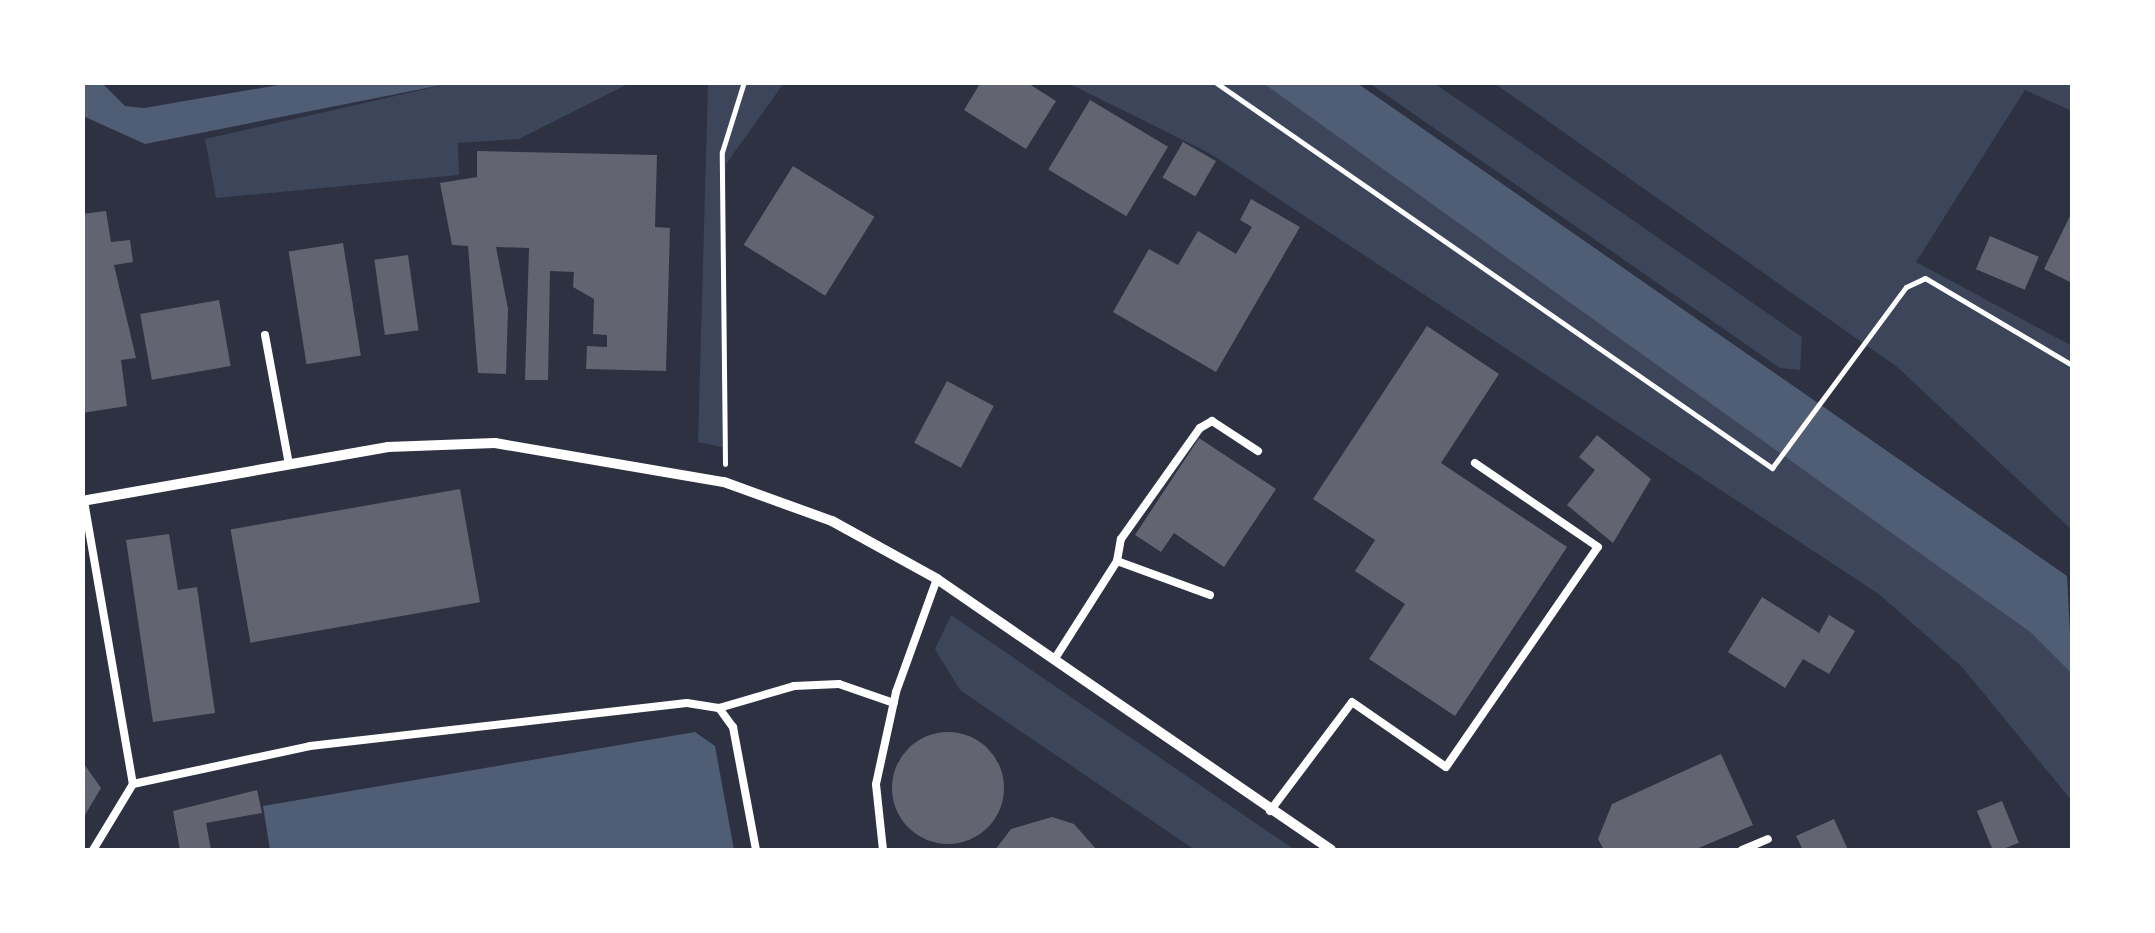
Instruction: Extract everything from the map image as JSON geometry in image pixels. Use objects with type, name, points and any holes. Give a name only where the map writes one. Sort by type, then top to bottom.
[{"type":"street","points":[[83,501],[388,447],[495,443],[724,482],[832,522],[938,579],[1270,811],[1332,850]]},
{"type":"lane","points":[[265,334],[289,465]]},
{"type":"lane","points":[[1054,660],[1117,561],[1121,539],[1200,428],[1212,422],[1258,451]]},
{"type":"lane","points":[[1270,811],[1352,702],[1446,767],[1598,547],[1475,463]]},
{"type":"lane","points":[[83,501],[133,784],[93,850]]},
{"type":"lane","points":[[1117,561],[1210,594]]},
{"type":"lane","points":[[882,850],[874,802],[894,704],[938,579]]},
{"type":"lane","points":[[133,784],[365,739],[686,703],[720,708],[794,686],[839,684],[894,704]]},
{"type":"lane","points":[[720,708],[733,727],[756,850]]},
{"type":"lane","points":[[1742,850],[1768,839]]},
{"type":"path","points":[[724,482],[722,152],[744,82]]},
{"type":"path","points":[[1215,82],[1772,468],[1824,391],[1906,287],[1925,278],[2072,365]]},
{"type":"shaded area","points":[[83,82],[102,83],[125,106],[144,108],[290,83],[452,83],[145,144],[83,116]]},
{"type":"shaded area","points":[[452,83],[630,83],[519,139],[458,143],[459,175],[216,198],[205,139]]},
{"type":"shaded area","points":[[708,83],[784,83],[726,164],[722,447],[698,442]]},
{"type":"shaded area","points":[[1068,83],[1263,83],[1311,112],[2030,632],[2072,674],[2072,801],[1962,667],[1880,595],[1209,153]]},
{"type":"shaded area","points":[[1263,83],[1357,83],[2067,576],[2072,674],[2030,632]]},
{"type":"shaded area","points":[[1369,83],[1434,83],[1802,337],[1800,370],[1780,368]]},
{"type":"shaded area","points":[[1494,83],[2072,83],[2072,111],[2025,90],[1916,262],[2072,346],[2072,530],[1897,367]]},
{"type":"shaded area","points":[[951,615],[1295,850],[1195,850],[960,690],[935,649]]},
{"type":"shaded area","points":[[695,732],[715,746],[734,850],[270,850],[263,806]]},
{"type":"building","points":[[981,82],[1026,82],[1056,101],[1026,149],[964,110]]},
{"type":"building","points":[[1090,100],[1168,147],[1126,216],[1048,169]]},
{"type":"building","points":[[1183,142],[1216,161],[1195,197],[1162,178]]},
{"type":"building","points":[[477,151],[657,155],[655,227],[670,228],[666,371],[586,369],[587,346],[607,347],[607,335],[593,334],[594,299],[573,287],[574,272],[550,271],[548,380],[525,380],[529,248],[496,247],[508,309],[506,374],[478,373],[468,246],[452,245],[440,183],[477,177]]},
{"type":"building","points":[[793,166],[874,217],[825,296],[744,245]]},
{"type":"building","points":[[1251,199],[1300,227],[1216,372],[1113,312],[1149,249],[1178,265],[1198,231],[1236,254],[1252,227],[1240,220]]},
{"type":"building","points":[[106,211],[111,242],[130,240],[133,262],[114,265],[136,358],[121,360],[127,406],[82,413],[82,214]]},
{"type":"building","points":[[2072,217],[2072,283],[2044,269]]},
{"type":"building","points":[[1990,236],[2039,257],[2025,290],[1976,269]]},
{"type":"building","points":[[343,243],[361,356],[307,364],[289,252]]},
{"type":"building","points":[[408,255],[419,330],[385,335],[374,260]]},
{"type":"building","points":[[219,300],[231,366],[152,380],[140,314]]},
{"type":"building","points":[[1427,326],[1499,374],[1441,463],[1567,547],[1455,716],[1369,659],[1405,604],[1355,571],[1375,540],[1313,499]]},
{"type":"building","points":[[947,381],[994,406],[961,468],[914,443]]},
{"type":"building","points":[[1597,435],[1651,479],[1613,543],[1567,505],[1595,470],[1579,457]]},
{"type":"building","points":[[1199,438],[1276,489],[1224,567],[1174,533],[1161,552],[1135,535]]},
{"type":"building","points":[[460,489],[480,602],[251,643],[231,529]]},
{"type":"building","points":[[169,534],[178,590],[197,587],[215,713],[153,722],[126,540]]},
{"type":"building","points":[[1762,597],[1819,633],[1829,615],[1855,631],[1829,674],[1803,659],[1785,688],[1728,652]]},
{"type":"building","points":[[948,732],[969,736],[987,749],[1000,767],[1004,788],[1000,809],[987,827],[969,840],[948,844],[927,840],[909,827],[896,809],[892,788],[896,767],[909,749],[927,736]]},
{"type":"building","points":[[1721,754],[1753,825],[1694,850],[1604,850],[1598,839],[1612,804]]},
{"type":"building","points":[[82,761],[101,788],[82,820]]},
{"type":"building","points":[[257,790],[262,813],[206,823],[211,850],[180,850],[173,811]]},
{"type":"building","points":[[2002,801],[2019,843],[1993,850],[1977,811]]},
{"type":"building","points":[[1052,817],[1074,824],[1097,850],[995,850],[1011,829]]},
{"type":"building","points":[[1834,819],[1848,850],[1803,850],[1796,836]]}]
